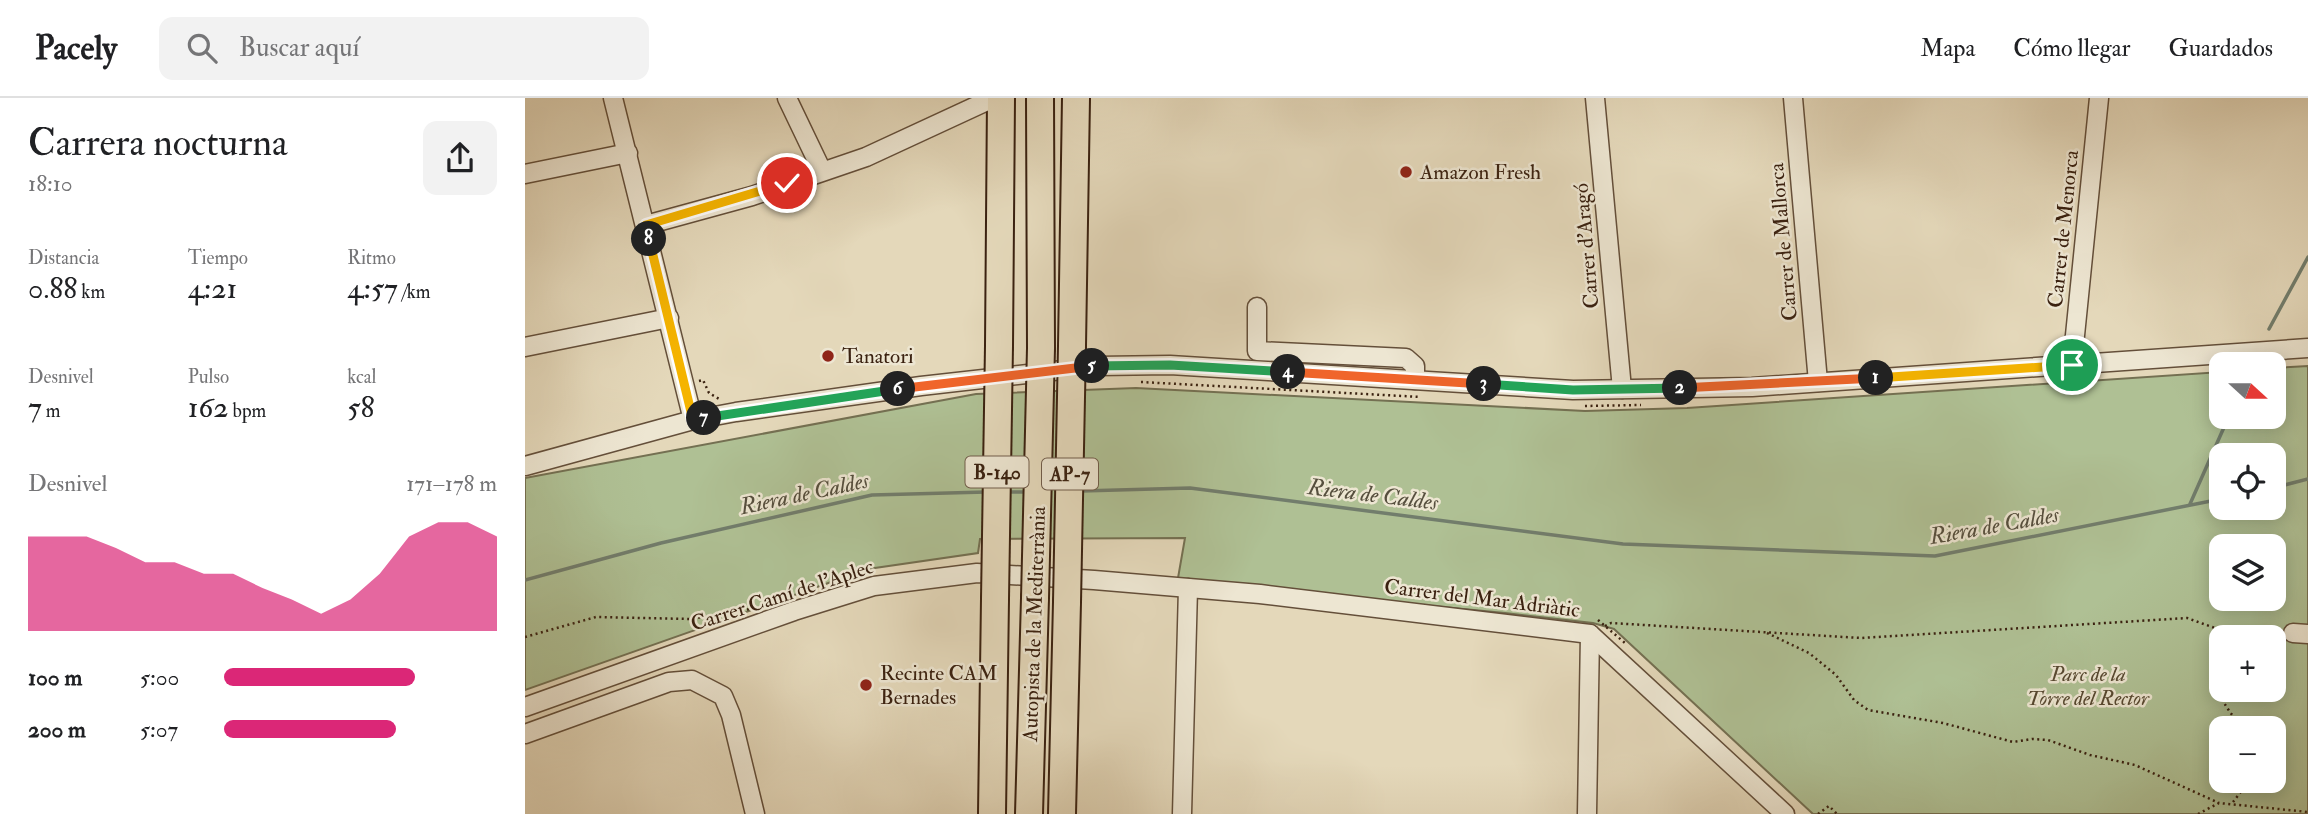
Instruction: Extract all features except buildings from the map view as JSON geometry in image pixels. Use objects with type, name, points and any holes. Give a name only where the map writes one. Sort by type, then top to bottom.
[{"type":"highway","name":"Autopista de la Mediterrània","points":[[1029,814],[1041,348],[1040,98]]},
{"type":"highway","name":"Autopista de la Mediterrània","points":[[1062,814],[1076,98]]},
{"type":"highway","name":"B-140","points":[[992,814],[999,346],[994,99]]},
{"type":"street","points":[[613,98],[693,420]]},
{"type":"street","points":[[787,98],[822,172]]},
{"type":"street","name":"Carrer d'Aragó","points":[[1595,98],[1622,389]]},
{"type":"street","name":"Carrer de Mallorca","points":[[1793,98],[1818,382]]},
{"type":"street","name":"Carrer de Menorca","points":[[2072,365],[2099,98]]},
{"type":"street","points":[[646,225],[752,196],[866,157],[994,99]]},
{"type":"street","points":[[525,174],[628,153]]},
{"type":"street","points":[[1257,307],[1257,351],[1406,358],[1415,366],[1415,380]]},
{"type":"street","points":[[525,347],[669,318]]},
{"type":"street","points":[[525,466],[693,420],[908,387],[1098,366],[1170,365],[1573,390],[1818,382],[2308,348]]},
{"type":"street","name":"Carrer Camí de l'Aplec","points":[[525,707],[794,611],[874,586],[977,573],[1188,589]]},
{"type":"street","points":[[1182,814],[1188,589]]},
{"type":"street","name":"Carrer del Mar Adriàtic","points":[[1188,589],[1590,634],[1785,814]]},
{"type":"street","points":[[1587,814],[1590,634]]},
{"type":"street","points":[[525,734],[669,682],[692,680],[723,696],[731,715],[755,814]]},
{"type":"path","points":[[525,637],[596,617],[690,619],[764,606]]},
{"type":"path","points":[[1590,634],[1611,623],[1860,638],[2187,618],[2209,626]]},
{"type":"path","points":[[1765,632],[1809,653],[1836,675],[1854,699],[1868,710],[1943,723],[2013,743],[2032,739],[2048,740],[2090,755],[2135,765],[2220,803],[2308,812]]},
{"type":"path","points":[[2232,803],[2240,793]]},
{"type":"path","points":[[2198,814],[2220,803]]},
{"type":"path","points":[[1818,814],[1829,806],[1837,814]]},
{"type":"green space","name":"Parc de la Torre del Rector","points":[[2308,366],[2308,814],[1813,814],[1614,629],[1593,623],[1213,585],[1178,578],[1185,538],[980,539],[978,553],[868,569],[525,690],[525,478],[976,394],[1136,388],[1585,411],[1687,408],[2209,373],[2209,429],[2286,429],[2286,367]]},
{"type":"waterway","points":[[2269,329],[2308,257]]},
{"type":"waterway","points":[[2190,504],[2223,429]]},
{"type":"waterway","name":"Riera de Caldes","points":[[2286,485],[2308,479]]},
{"type":"waterway","name":"Riera de Caldes","points":[[1081,491],[1190,488],[1623,544],[1935,556],[2209,501]]},
{"type":"waterway","name":"Riera de Caldes","points":[[525,580],[661,543],[872,495],[986,492]]},
{"type":"waterway","name":"Riera de Caldes","points":[[1007,492],[1028,492]]},
{"type":"place","name":"Amazon Fresh","points":[[1406,172]]},
{"type":"place","name":"Tanatori","points":[[828,356]]},
{"type":"place","name":"Recinte CAM Bernades","points":[[866,685]]},
{"type":"route","points":[[787,183],[752,196],[646,225],[693,420],[921,386],[1098,366],[1142,364],[1573,390],[1752,387],[2072,365]]}]
